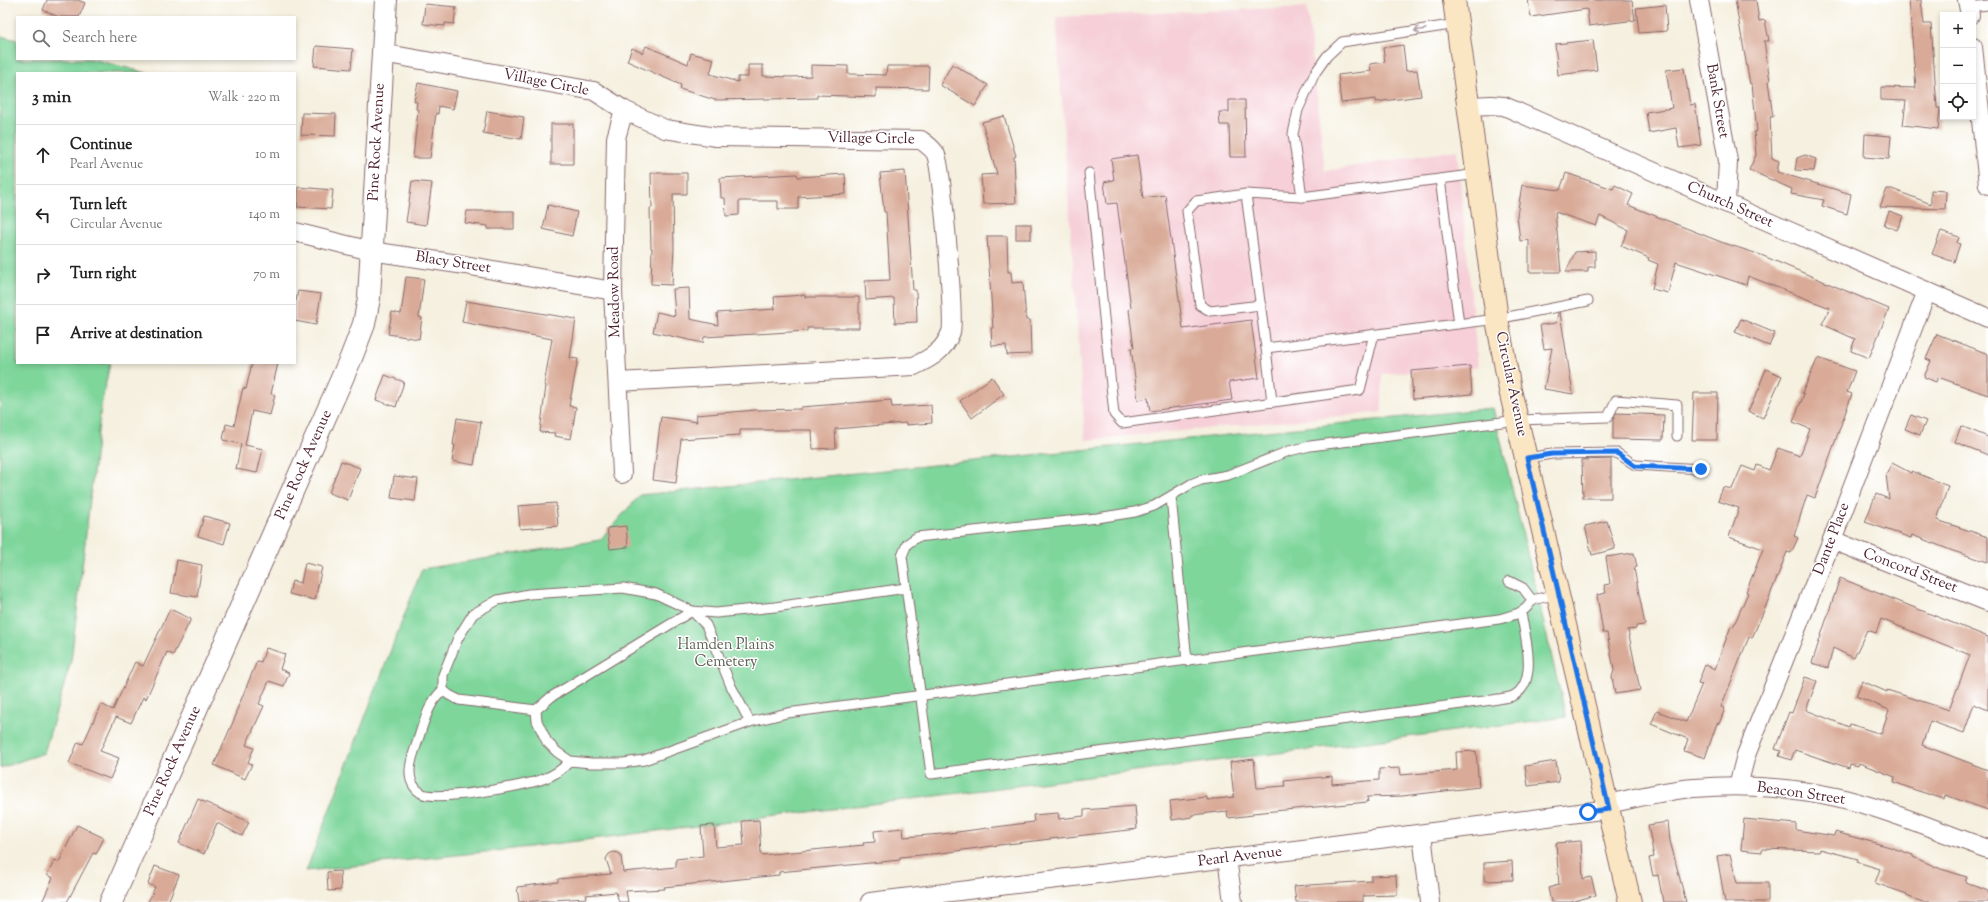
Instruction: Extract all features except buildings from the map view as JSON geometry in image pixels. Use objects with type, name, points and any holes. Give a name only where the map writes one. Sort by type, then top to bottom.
[{"type":"main road","name":"Circular Avenue","points":[[1454,0],[1497,319],[1510,390],[1630,902]]},
{"type":"street","name":"Pine Rock Avenue","points":[[111,902],[351,358],[364,324],[369,298],[386,0]]},
{"type":"street","name":"Bank Street","points":[[1699,0],[1728,160],[1726,203]]},
{"type":"street","points":[[1973,48],[1988,185]]},
{"type":"street","name":"Village Circle","points":[[382,53],[594,92],[624,110],[665,129],[716,137],[922,140],[936,154],[940,175],[951,299],[951,331],[938,354],[914,366],[618,382]]},
{"type":"street","name":"Church Street","points":[[1469,106],[1504,106],[1988,318]]},
{"type":"street","name":"Meadow Road","points":[[622,474],[612,291],[616,138],[624,110]]},
{"type":"street","name":"Blacy Street","points":[[296,232],[371,251],[465,265],[612,291]]},
{"type":"street","name":"Dante Place","points":[[1738,786],[1746,755],[1832,540],[1927,291]]},
{"type":"street","name":"Concord Street","points":[[1832,540],[1988,602]]},
{"type":"street","name":"Beacon Street","points":[[1608,806],[1693,788],[1738,786],[1787,789],[1837,797],[1890,813],[1988,849]]},
{"type":"street","name":"Pearl Avenue","points":[[870,902],[1422,834],[1608,806]]},
{"type":"street","points":[[1422,834],[1430,902]]},
{"type":"street","points":[[1227,858],[1233,902]]},
{"type":"lane","points":[[1968,7],[1988,5]]},
{"type":"lane","points":[[1302,197],[1293,134],[1298,110],[1315,74],[1328,56],[1342,42],[1458,24]]},
{"type":"lane","points":[[1090,173],[1114,414],[1122,423],[1360,390],[1374,334]]},
{"type":"lane","points":[[1261,305],[1210,311],[1200,305],[1187,211],[1196,201],[1246,194],[1302,197],[1478,174]]},
{"type":"lane","points":[[1440,179],[1459,324]]},
{"type":"lane","points":[[1246,194],[1272,402]]},
{"type":"lane","points":[[1266,348],[1497,319],[1588,302]]},
{"type":"lane","points":[[1521,613],[1529,676],[1523,687],[1513,696],[931,774],[902,556],[907,544],[917,537],[1097,518],[1135,512],[1154,506],[1191,484],[1228,475],[1289,451],[1310,446],[1518,420],[1608,417],[1616,400],[1677,405],[1677,436]]},
{"type":"lane","points":[[1527,458],[1552,454],[1617,453],[1635,466],[1701,469]]},
{"type":"lane","points":[[1171,497],[1187,661]]},
{"type":"lane","points":[[1510,582],[1523,588],[1532,600]]},
{"type":"lane","points":[[570,761],[560,772],[542,780],[474,793],[440,797],[422,794],[414,786],[409,775],[411,761],[424,720],[436,696],[443,690],[444,675],[458,638],[473,614],[498,600],[529,594],[623,588],[656,594],[692,611],[716,614],[906,588]]},
{"type":"lane","points":[[536,710],[537,721],[547,742],[557,752],[570,761],[591,763],[623,763],[644,760],[750,722],[787,713],[1187,661],[1499,618],[1521,613],[1528,607],[1532,600],[1558,594]]},
{"type":"lane","points":[[536,710],[550,697],[692,611]]},
{"type":"lane","points":[[692,611],[708,630],[732,686],[750,722]]},
{"type":"lane","points":[[443,690],[459,700],[536,710]]},
{"type":"shaded area","points":[[1307,7],[1325,171],[1457,150],[1478,367],[1382,374],[1382,412],[1085,440],[1056,17]]},
{"type":"green space","points":[[0,36],[16,40],[16,60],[96,60],[143,72],[16,72],[16,364],[110,364],[101,406],[71,661],[44,753],[0,768]]},
{"type":"green space","name":"Hamden Plains Cemetery","points":[[1493,408],[1566,717],[513,849],[306,871],[422,569],[600,540],[640,495]]},
{"type":"route","points":[[1588,812],[1609,809],[1527,458],[1552,454],[1590,452],[1617,453],[1635,466],[1701,469]]}]
